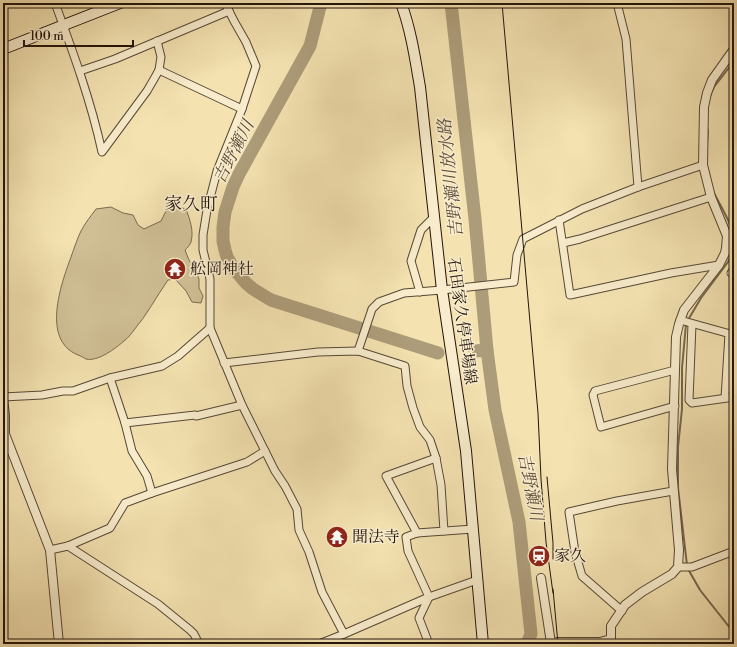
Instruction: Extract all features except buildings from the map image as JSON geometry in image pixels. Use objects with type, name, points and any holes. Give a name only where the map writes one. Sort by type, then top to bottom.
[{"type":"main road","points":[[3,49],[120,3]]},
{"type":"main road","name":"石田家久停車場線","points":[[401,3],[416,58],[420,87],[442,290],[466,451],[483,644]]},
{"type":"street","points":[[55,3],[80,71],[93,114],[102,152],[147,91],[158,70],[160,57],[157,41]]},
{"type":"street","points":[[226,3],[246,42],[256,66],[242,109],[217,171],[207,210],[203,235],[203,250],[210,279],[210,328],[224,364],[264,451],[297,509],[299,530],[309,552],[322,592],[344,634]]},
{"type":"street","points":[[617,3],[626,39],[638,187]]},
{"type":"street","points":[[80,71],[115,59],[229,11]]},
{"type":"street","points":[[734,49],[712,80],[704,107],[703,165],[711,197],[725,228],[727,236],[725,253],[719,265],[684,310],[687,322],[689,400],[692,403],[734,397]]},
{"type":"street","points":[[158,70],[242,109]]},
{"type":"street","points":[[358,351],[372,309],[379,302],[404,293],[514,282],[517,255],[523,239],[582,209],[638,187],[703,165]]},
{"type":"street","points":[[563,243],[580,239],[711,197]]},
{"type":"street","points":[[420,292],[412,261],[421,230],[434,217]]},
{"type":"street","points":[[559,220],[570,295],[719,265]]},
{"type":"street","points":[[734,269],[731,273],[734,274]]},
{"type":"street","points":[[687,322],[732,334],[728,342],[725,398]]},
{"type":"street","points":[[684,567],[679,550],[672,469],[676,337],[687,322]]},
{"type":"street","points":[[59,644],[50,550],[5,434],[3,398],[73,391],[110,378],[162,366],[178,356],[210,328]]},
{"type":"street","points":[[728,342],[734,353]]},
{"type":"street","points":[[224,364],[318,352],[358,351],[405,366],[407,386],[413,408],[420,427],[430,440],[436,458],[441,485],[444,531]]},
{"type":"street","points":[[674,406],[601,427],[593,395],[595,390],[675,370]]},
{"type":"street","points":[[110,378],[125,423],[132,451],[147,476],[152,493]]},
{"type":"street","points":[[125,423],[196,416],[242,405]]},
{"type":"street","points":[[50,550],[68,546],[110,528],[125,503],[247,462],[264,451]]},
{"type":"street","points":[[417,533],[386,476],[436,458]]},
{"type":"street","points":[[622,611],[582,576],[575,552],[569,512],[617,500],[674,491]]},
{"type":"street","points":[[430,597],[408,551],[406,537],[417,533],[473,529]]},
{"type":"street","points":[[68,546],[158,604],[190,630],[194,634],[199,644]]},
{"type":"street","points":[[541,578],[551,644],[558,642],[612,642],[612,626],[625,605],[642,592],[684,567],[734,551]]},
{"type":"street","points":[[319,644],[430,597],[477,580]]},
{"type":"street","points":[[429,644],[419,618],[430,597]]},
{"type":"shaded area","points":[[175,206],[186,209],[190,221],[192,238],[190,244],[185,250],[199,279],[199,288],[203,296],[201,303],[192,302],[186,291],[175,279],[168,280],[131,334],[112,351],[96,358],[86,359],[67,348],[60,337],[57,325],[59,296],[78,237],[84,225],[96,209],[111,207],[123,213],[133,215],[138,225],[144,229],[161,221],[166,211]]},
{"type":"waterway","name":"吉野瀬川","points":[[321,3],[310,46],[233,187],[225,212],[223,227],[223,241],[227,257],[234,269],[246,283],[271,300],[438,353]]},
{"type":"waterway","name":"吉野瀬川放水路","points":[[451,3],[475,219],[487,350]]},
{"type":"waterway","points":[[710,96],[714,87],[734,61]]},
{"type":"waterway","points":[[707,128],[707,145]]},
{"type":"waterway","points":[[713,191],[729,222],[734,241]]},
{"type":"waterway","points":[[688,320],[701,298],[728,262],[733,251],[734,244]]},
{"type":"waterway","points":[[686,324],[682,368],[682,409],[678,447],[678,488],[687,565]]},
{"type":"waterway","name":"吉野瀬川","points":[[475,351],[487,350],[495,410],[519,522],[531,634],[527,644]]},
{"type":"waterway","points":[[688,569],[700,590],[734,633]]},
{"type":"tram line","points":[[502,3],[538,413],[546,542],[553,593]]},
{"type":"tram line","points":[[547,477],[553,559]]},
{"type":"tram line","points":[[553,589],[558,644]]},
{"type":"place","name":"舩岡神社","points":[[175,269]]},
{"type":"place","name":"聞法寺","points":[[337,537]]},
{"type":"place","name":"家久","points":[[539,556]]},
{"type":"district","name":"家久町","points":[[191,204]]}]
